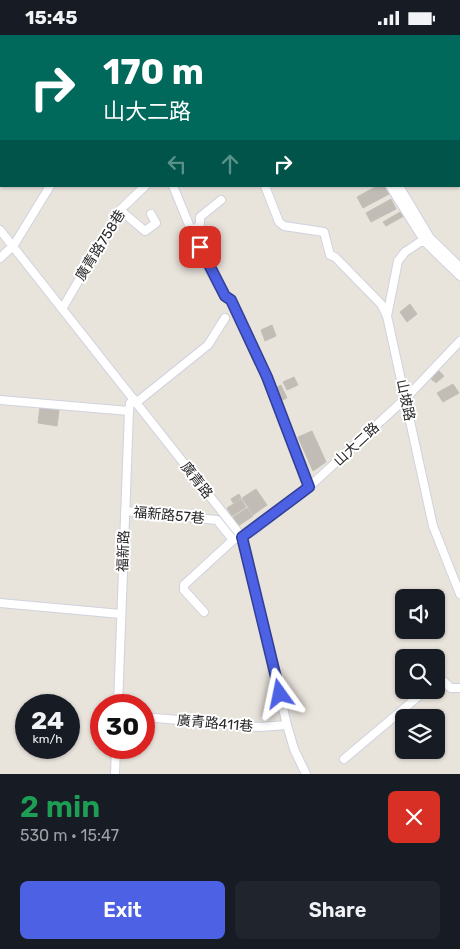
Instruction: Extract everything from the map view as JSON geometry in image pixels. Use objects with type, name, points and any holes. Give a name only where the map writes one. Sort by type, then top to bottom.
[{"type":"street","points":[[0,258],[14,245],[49,187]]},
{"type":"street","name":"廣青路758巷","points":[[62,309],[120,210],[144,187]]},
{"type":"street","points":[[173,187],[193,233],[225,296],[231,300],[267,377],[309,487]]},
{"type":"street","name":"山坡路","points":[[265,187],[279,222],[284,226],[319,229],[324,232],[330,255],[335,257],[381,304],[387,316],[433,526],[460,594]]},
{"type":"street","points":[[391,187],[423,240],[460,277]]},
{"type":"street","points":[[400,187],[430,239],[460,267]]},
{"type":"street","points":[[193,233],[200,224],[200,217],[221,200]]},
{"type":"street","points":[[120,210],[145,231],[156,223],[151,214]]},
{"type":"street","name":"廣青路","points":[[0,230],[14,245],[62,309],[242,537],[287,725],[294,749],[306,774]]},
{"type":"street","points":[[387,316],[398,261],[405,252],[423,240]]},
{"type":"street","points":[[135,401],[208,345],[225,319]]},
{"type":"street","name":"山大二路","points":[[233,540],[242,537],[309,487],[406,398],[460,341]]},
{"type":"street","points":[[0,400],[129,411]]},
{"type":"street","name":"福新路","points":[[118,694],[129,411],[130,403],[135,401]]},
{"type":"street","name":"福新路57巷","points":[[125,511],[216,520],[233,540]]},
{"type":"street","points":[[204,612],[184,590],[184,585],[233,540]]},
{"type":"street","points":[[0,603],[121,614]]},
{"type":"street","points":[[445,683],[451,688],[460,687]]},
{"type":"street","points":[[344,759],[415,699]]},
{"type":"street","name":"廣青路411巷","points":[[155,718],[259,727],[287,725]]},
{"type":"street","points":[[115,774],[116,759]]},
{"type":"building","points":[[375,187],[386,187],[389,194],[363,208],[357,197]]},
{"type":"building","points":[[391,199],[396,209],[371,222],[366,213]]},
{"type":"building","points":[[402,211],[404,216],[386,226],[383,222]]},
{"type":"building","points":[[410,304],[417,314],[407,322],[400,312]]},
{"type":"building","points":[[272,325],[276,336],[265,341],[261,330]]},
{"type":"building","points":[[438,370],[444,376],[436,383],[430,378]]},
{"type":"building","points":[[294,377],[298,385],[287,390],[283,382]]},
{"type":"building","points":[[453,384],[459,393],[443,402],[437,393]]},
{"type":"building","points":[[281,385],[287,398],[280,401],[275,388]]},
{"type":"building","points":[[40,407],[59,410],[57,426],[38,423]]},
{"type":"building","points":[[312,431],[326,462],[313,471],[298,437]]},
{"type":"building","points":[[256,489],[267,505],[253,515],[242,498]]},
{"type":"building","points":[[239,494],[241,498],[233,503],[231,499]]},
{"type":"building","points":[[241,499],[246,507],[232,516],[227,508]]},
{"type":"building","points":[[247,508],[253,516],[238,526],[233,517]]},
{"type":"route","points":[[200,247],[225,296],[231,300],[267,377],[309,487],[252,532],[242,537],[280,694]]}]
